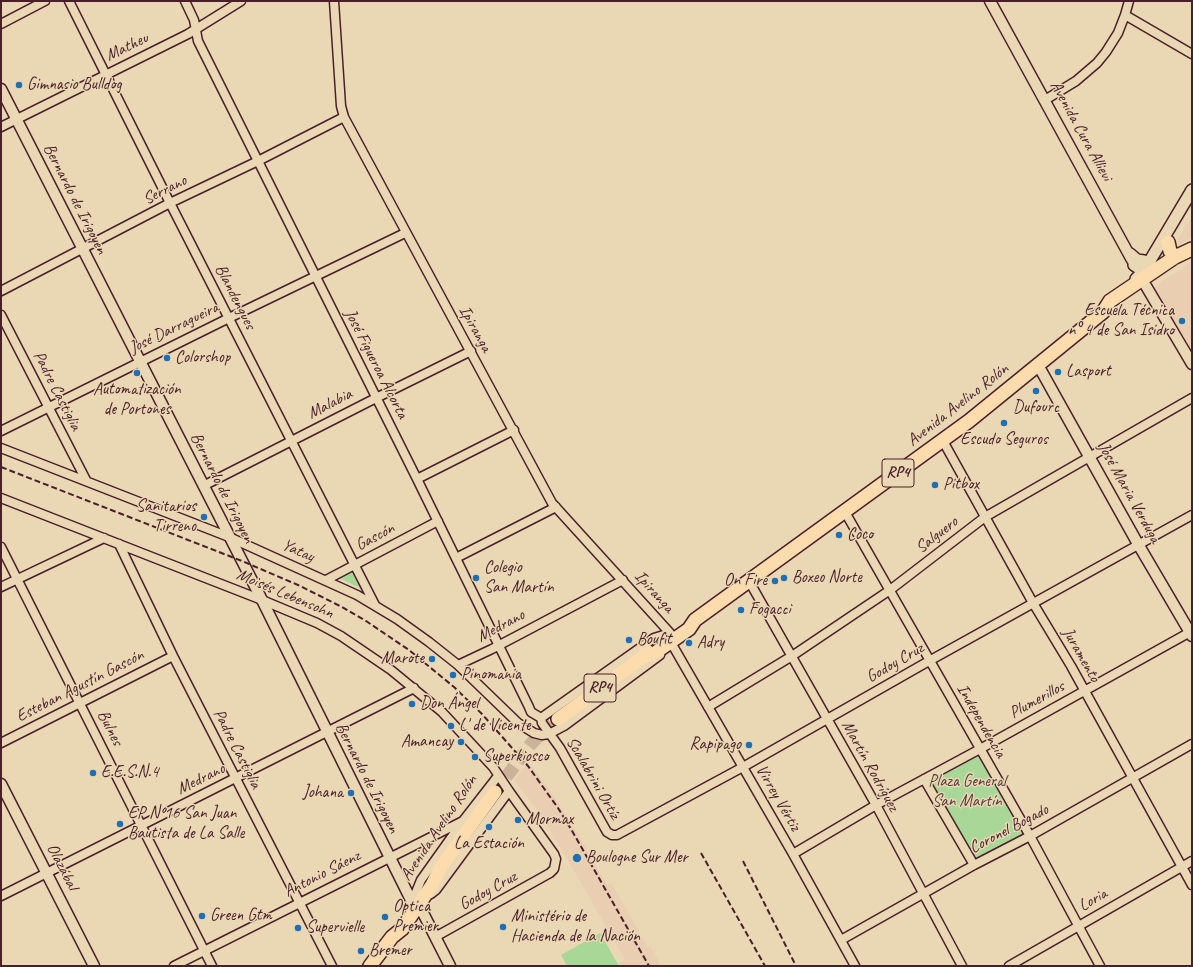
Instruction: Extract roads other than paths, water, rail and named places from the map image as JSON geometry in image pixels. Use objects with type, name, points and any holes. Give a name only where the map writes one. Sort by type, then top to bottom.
[{"type":"main road","points":[[1137,284],[1192,190]]},
{"type":"main road","points":[[1134,264],[1140,269],[1159,258],[1192,203]]},
{"type":"main road","points":[[1168,242],[1170,250],[1175,257]]},
{"type":"main road","name":"Avenida Avelino Rolón","points":[[558,719],[643,657],[652,655],[689,629],[695,620],[974,417],[1103,312],[1116,307],[1137,284],[1175,257],[1192,250]]},
{"type":"main road","name":"Avenida Avelino Rolón","points":[[1137,284],[1182,262],[1192,250]]},
{"type":"main road","points":[[1130,254],[1133,258],[1148,264]]},
{"type":"main road","name":"Avenida Avelino Rolón","points":[[370,966],[392,937],[396,926],[415,903],[426,881],[441,867],[495,792]]},
{"type":"street","points":[[1,24],[45,1]]},
{"type":"street","name":"Blandengues","points":[[70,1],[170,203],[376,606]]},
{"type":"street","name":"José Figueroa Alcorta","points":[[185,1],[194,20],[198,42],[438,521],[531,712],[542,718],[542,723],[549,734]]},
{"type":"street","name":"Matheu","points":[[1,126],[196,30],[241,1]]},
{"type":"street","name":"Ipiranga","points":[[334,1],[344,117],[405,232],[556,507],[623,580],[673,639]]},
{"type":"street","name":"Avenida Cura Allievi","points":[[990,1],[1130,254],[1134,264],[1137,284],[1192,364]]},
{"type":"street","points":[[1045,100],[1076,82],[1097,63],[1112,44],[1126,15],[1129,1]]},
{"type":"street","points":[[1126,15],[1192,54]]},
{"type":"street","name":"Bernardo de Irigoyen","points":[[1,90],[262,600],[389,857],[450,966]]},
{"type":"street","name":"Serrano","points":[[1,291],[170,203],[258,161],[344,117]]},
{"type":"street","name":"José Darragueira","points":[[1,431],[405,232]]},
{"type":"street","name":"Padre Castiglia","points":[[1,315],[86,480]]},
{"type":"street","name":"Malabia","points":[[203,486],[291,440],[471,352]]},
{"type":"street","name":"José Maria Verduga","points":[[1038,365],[1091,456],[1138,544],[1191,633]]},
{"type":"street","name":"Salguero","points":[[708,707],[792,656],[890,590],[985,517],[1192,398]]},
{"type":"street","points":[[417,479],[514,430]]},
{"type":"street","name":"Juramento","points":[[943,440],[1033,603],[1133,777],[1192,885]]},
{"type":"street","name":"Yatay","points":[[1,448],[229,536],[326,580],[376,606],[424,639],[458,665],[523,727],[534,733],[542,735],[549,734]]},
{"type":"street","name":"Moisés Lebensohn","points":[[1,498],[262,600],[317,623],[341,636],[391,670],[442,712],[492,767],[554,854],[556,859],[554,869]]},
{"type":"street","points":[[456,558],[556,507]]},
{"type":"street","name":"Independencia","points":[[845,512],[1030,836],[1100,966]]},
{"type":"street","name":"Godoy Cruz","points":[[612,835],[617,835],[743,767],[929,661],[1192,515]]},
{"type":"street","name":"Gascón","points":[[326,580],[438,521]]},
{"type":"street","points":[[1,587],[104,538]]},
{"type":"street","name":"Padre Castiglia","points":[[119,544],[173,656],[332,966]]},
{"type":"street","name":"Bulnes","points":[[1,548],[212,966]]},
{"type":"street","name":"Medrano","points":[[458,665],[623,580]]},
{"type":"street","name":"Martín Rodríguez","points":[[749,581],[876,805],[962,966]]},
{"type":"street","name":"Plumerillos","points":[[793,854],[876,805],[1191,633]]},
{"type":"street","name":"Avenida Avelino Rolón","points":[[542,718],[654,638],[673,639]]},
{"type":"street","name":"Virrey Vértiz","points":[[673,639],[708,707],[793,854],[855,966]]},
{"type":"street","name":"Avenida Avelino Rolón","points":[[549,734],[564,726],[673,639]]},
{"type":"street","name":"Esteban Agustín Gascón","points":[[1,743],[173,656]]},
{"type":"street","name":"Medrano","points":[[1,896],[414,688]]},
{"type":"street","name":"Scalabrini Ortíz","points":[[549,734],[560,748],[607,832],[612,835]]},
{"type":"street","name":"Coronel Bogado","points":[[841,940],[974,864],[1030,836],[1192,744]]},
{"type":"street","name":"Avenida Avelino Rolón","points":[[415,903],[421,880],[462,821],[498,776]]},
{"type":"street","points":[[924,779],[974,864]]},
{"type":"street","name":"Olazábal","points":[[1,784],[94,966]]},
{"type":"street","name":"Avenida Avelino Rolón","points":[[415,903],[436,890],[509,791]]},
{"type":"street","name":"Antonio Sáenz","points":[[174,966],[462,821]]},
{"type":"street","name":"Loria","points":[[1009,966],[1192,861]]},
{"type":"street","name":"Godoy Cruz","points":[[435,937],[550,873],[554,869]]},
{"type":"tunnel","points":[[495,792],[530,745],[547,727],[558,719]]},
{"type":"railway","points":[[1,467],[242,561],[298,585],[366,621],[409,650],[454,687],[482,714],[528,766],[571,829],[649,966]]},
{"type":"railway","points":[[701,853],[765,966]]},
{"type":"railway","points":[[743,861],[796,966]]},
{"type":"place","name":"Gimnasio Bulldog","points":[[19,85]]},
{"type":"place","name":"Escuela Técnica n° 4 de San Isidro","points":[[1182,321]]},
{"type":"place","name":"Colorshop","points":[[167,358]]},
{"type":"place","name":"Lasport","points":[[1058,372]]},
{"type":"place","name":"Automatización de Portones","points":[[137,373]]},
{"type":"place","name":"Dufourc","points":[[1036,391]]},
{"type":"place","name":"Escudo Seguros","points":[[1004,423]]},
{"type":"place","name":"Pitbox","points":[[935,485]]},
{"type":"place","name":"Sanitarios Tirreno","points":[[204,517]]},
{"type":"place","name":"Coco","points":[[839,535]]},
{"type":"place","name":"Colegio San Martín","points":[[476,578]]},
{"type":"place","name":"Boxeo Norte","points":[[784,578]]},
{"type":"place","name":"On Fire","points":[[775,581]]},
{"type":"place","name":"Fogacci","points":[[741,610]]},
{"type":"place","name":"Boufit","points":[[629,640]]},
{"type":"place","name":"Adry","points":[[689,643]]},
{"type":"place","name":"Marote","points":[[432,659]]},
{"type":"place","name":"Pinomania","points":[[453,675]]},
{"type":"place","name":"Don Ángel","points":[[412,704]]},
{"type":"place","name":"L' de Vicente","points":[[451,726]]},
{"type":"place","name":"Amancay","points":[[461,742]]},
{"type":"place","name":"Rapipago","points":[[749,745]]},
{"type":"place","name":"Superkiosco","points":[[475,757]]},
{"type":"place","name":"E.E.S.N.4","points":[[93,773]]},
{"type":"place","name":"Johana","points":[[351,793]]},
{"type":"place","name":"Mormax","points":[[518,820]]},
{"type":"place","name":"EP Nº16 San Juan Bautista de La Salle","points":[[120,824]]},
{"type":"place","name":"La Estación","points":[[489,827]]},
{"type":"place","name":"Boulogne Sur Mer","points":[[577,858]]},
{"type":"place","name":"Green Gtm","points":[[202,916]]},
{"type":"place","name":"Optica Premier","points":[[385,917]]},
{"type":"place","name":"Ministério de Hacienda de la Nación","points":[[503,927]]},
{"type":"place","name":"Supervielle","points":[[298,928]]},
{"type":"place","name":"Bremer","points":[[361,951]]},
{"type":"park label","name":"Plaza General San Martín","points":[[967,792]]}]
